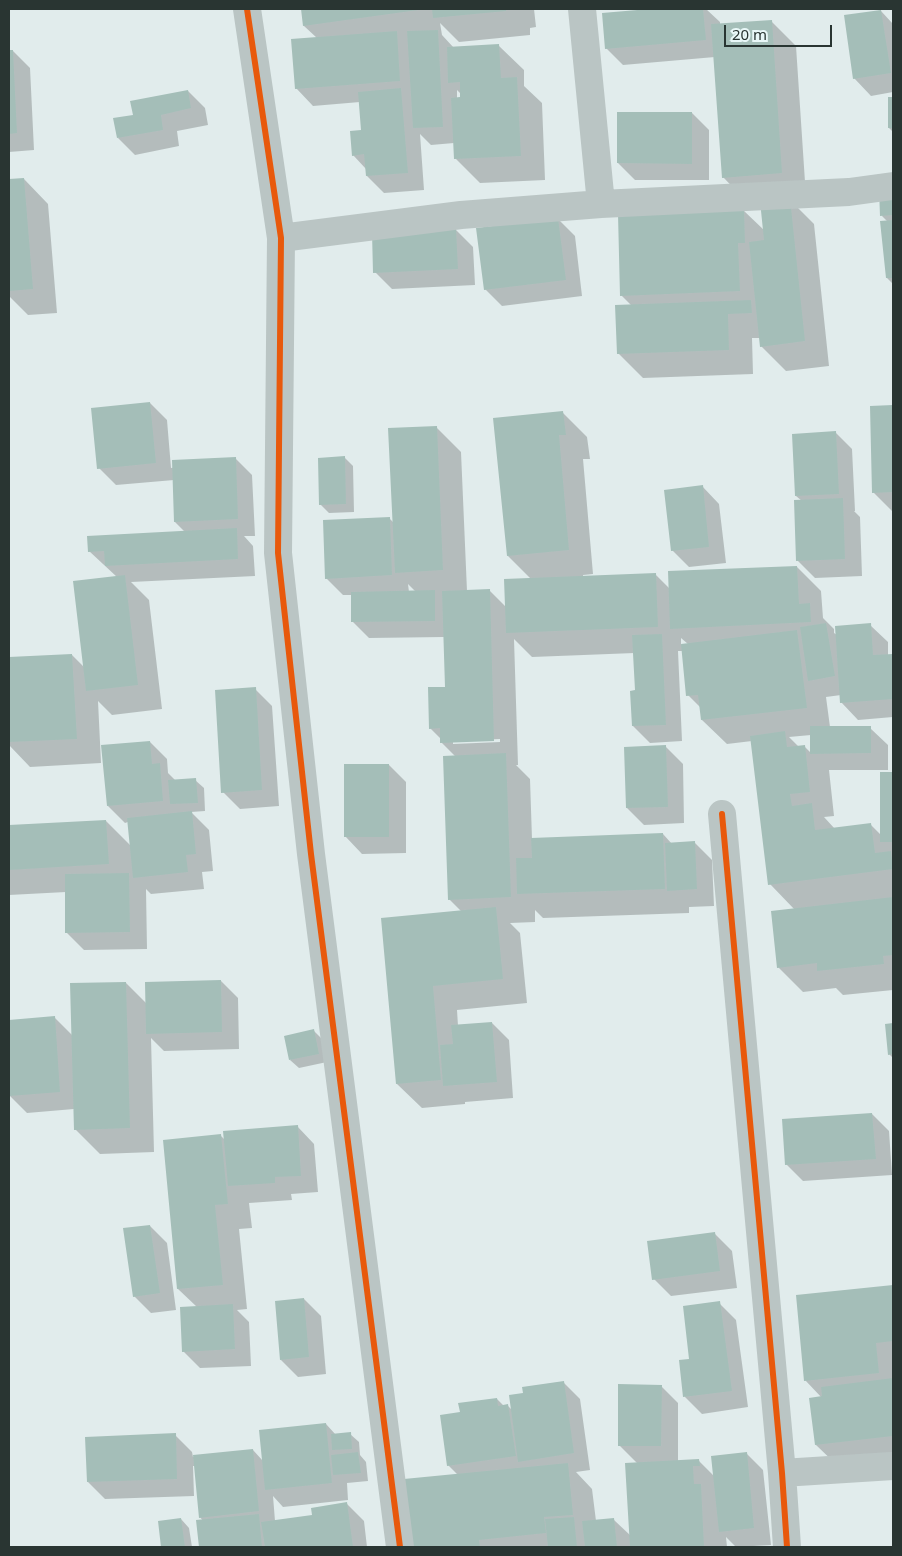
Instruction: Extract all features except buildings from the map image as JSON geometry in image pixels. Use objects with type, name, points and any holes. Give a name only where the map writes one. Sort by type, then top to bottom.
[{"type":"street","points":[[247,9],[280,238],[278,553],[311,854],[400,1547]]},
{"type":"street","points":[[582,9],[601,204]]},
{"type":"street","points":[[280,238],[461,215],[601,204],[849,192],[893,186]]},
{"type":"street","points":[[722,814],[782,1473],[787,1547]]},
{"type":"street","points":[[782,1473],[893,1466]]},
{"type":"cycle path","points":[[247,9],[281,238],[278,553],[311,854],[400,1547]]},
{"type":"cycle path","points":[[722,814],[782,1473],[787,1547]]}]
